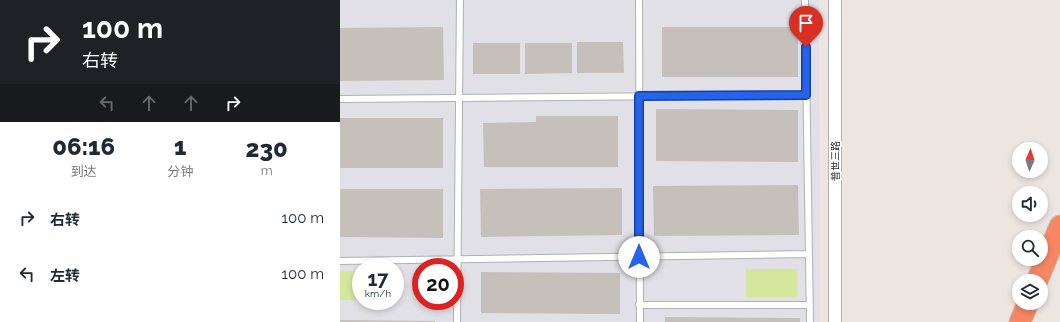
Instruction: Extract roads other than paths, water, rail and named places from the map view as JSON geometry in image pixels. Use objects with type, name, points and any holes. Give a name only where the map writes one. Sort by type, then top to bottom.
[{"type":"highway","points":[[1040,274],[1060,226]]},
{"type":"highway","points":[[1020,322],[1025,310]]},
{"type":"street","name":"普世三路","points":[[835,0],[835,322]]},
{"type":"lane","points":[[457,258],[460,0]]},
{"type":"lane","points":[[639,0],[640,322]]},
{"type":"lane","points":[[805,0],[810,322]]},
{"type":"lane","points":[[340,99],[806,95]]},
{"type":"lane","points":[[464,259],[809,254]]},
{"type":"lane","points":[[340,261],[412,260]]},
{"type":"lane","points":[[639,305],[810,305]]},
{"type":"lane","points":[[457,310],[457,322]]}]
